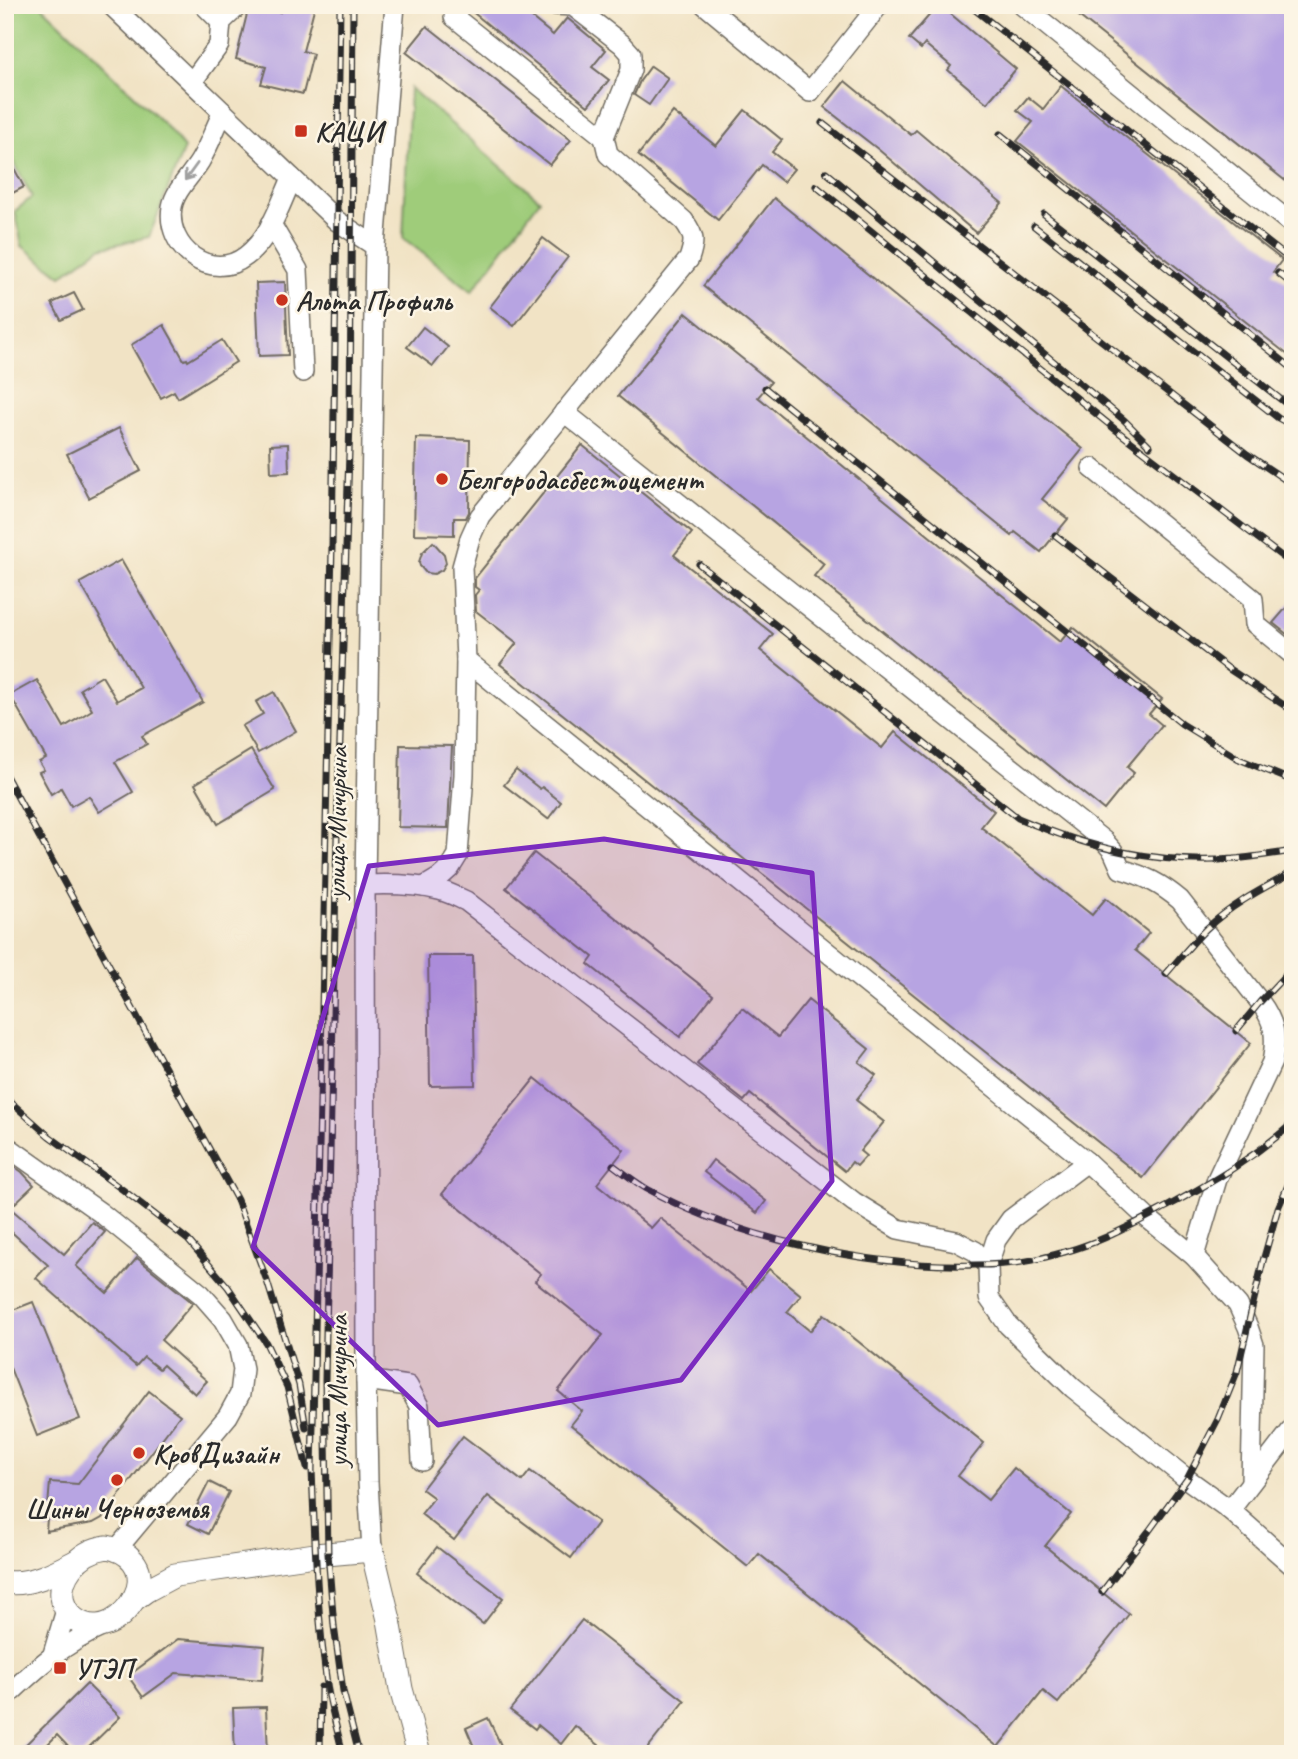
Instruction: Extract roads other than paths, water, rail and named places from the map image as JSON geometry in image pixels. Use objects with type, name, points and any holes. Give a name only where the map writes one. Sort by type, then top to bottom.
[{"type":"main road","points":[[11,1583],[45,1576],[97,1548],[107,1547],[175,1575]]},
{"type":"main road","points":[[11,1583],[52,1600],[72,1618],[84,1624],[104,1626],[113,1623],[147,1590],[175,1575],[315,1555],[372,1550]]},
{"type":"main road","name":"улица Мичурина","points":[[372,1550],[389,1619],[401,1689],[419,1754]]},
{"type":"main road","points":[[127,1556],[138,1571],[140,1580],[133,1601]]},
{"type":"main road","points":[[65,1609],[61,1591],[69,1570],[78,1560]]},
{"type":"street","points":[[111,5],[337,221],[375,246]]},
{"type":"street","points":[[204,5],[221,22]]},
{"type":"street","points":[[192,82],[219,45],[221,22],[239,5]]},
{"type":"street","name":"улица Мичурина","points":[[372,1550],[366,1380],[365,885],[375,246],[395,5]]},
{"type":"street","points":[[424,887],[450,868],[458,855],[464,775],[466,660],[461,567],[470,538],[480,516],[689,259],[694,244],[691,231],[684,221],[608,154],[604,137],[631,70],[631,54],[573,6],[555,5]]},
{"type":"street","points":[[705,5],[810,92],[879,5]]},
{"type":"street","points":[[1021,5],[1293,225]]},
{"type":"street","points":[[454,17],[604,137]]},
{"type":"street","points":[[223,112],[200,160],[180,188],[172,205],[171,223],[177,241],[189,256],[206,264],[225,265],[243,259],[257,247],[271,225],[292,178]]},
{"type":"street","points":[[271,225],[298,270],[303,372]]},
{"type":"street","points":[[564,412],[1095,833],[1113,851],[1121,869],[1145,876],[1180,900],[1268,1012],[1275,1045],[1272,1062],[1217,1180],[1194,1256]]},
{"type":"street","points":[[1092,468],[1253,599],[1255,624],[1293,654]]},
{"type":"street","points":[[466,660],[1087,1162],[1146,1217],[1194,1256],[1238,1305],[1254,1345],[1251,1482]]},
{"type":"street","points":[[365,885],[424,887],[441,890],[466,901],[853,1202],[898,1229],[956,1241],[975,1251],[988,1265]]},
{"type":"street","points":[[5,1145],[101,1213],[201,1294],[223,1319],[238,1345],[243,1369],[240,1394],[228,1416],[197,1454],[127,1556]]},
{"type":"street","points":[[1087,1162],[1011,1219],[996,1240],[988,1265],[989,1298],[1008,1325],[1073,1388],[1230,1510],[1293,1566]]},
{"type":"street","points":[[366,1380],[408,1385],[419,1406],[422,1461]]},
{"type":"street","points":[[1230,1510],[1293,1428]]},
{"type":"street","points":[[53,1654],[65,1609]]},
{"type":"street","points":[[5,1698],[53,1654],[77,1638],[104,1626]]},
{"type":"railway","points":[[340,5],[332,547],[312,1470],[324,1664],[343,1754]]},
{"type":"railway","points":[[353,5],[350,421],[337,835],[325,1380],[328,1554],[334,1626],[343,1691],[359,1754]]},
{"type":"railway","points":[[969,5],[1293,262]]},
{"type":"railway","points":[[822,123],[1247,454],[1293,485]]},
{"type":"railway","points":[[1000,134],[1293,369]]},
{"type":"railway","points":[[826,172],[1124,420],[1150,446]]},
{"type":"railway","points":[[816,186],[1116,430],[1293,565]]},
{"type":"railway","points":[[1044,214],[1293,409]]},
{"type":"railway","points":[[1034,226],[1278,418],[1293,426]]},
{"type":"railway","points":[[1278,273],[1293,285]]},
{"type":"railway","points":[[765,388],[1182,724],[1239,759],[1293,781]]},
{"type":"railway","points":[[1055,535],[1229,669],[1293,711]]},
{"type":"railway","points":[[699,564],[1018,818],[1097,846],[1150,857],[1234,859],[1293,851]]},
{"type":"railway","points":[[5,774],[237,1200],[267,1281],[299,1385],[306,1428]]},
{"type":"railway","points":[[1166,974],[1216,920],[1247,898],[1293,872]]},
{"type":"railway","points":[[1236,1031],[1293,967]]},
{"type":"railway","points":[[5,1097],[49,1136],[188,1240],[228,1287],[266,1343],[287,1387],[307,1468]]},
{"type":"railway","points":[[613,1165],[647,1189],[683,1207],[764,1236],[806,1247],[935,1265],[997,1264],[1026,1261],[1064,1252],[1120,1231],[1219,1177],[1249,1158],[1293,1123]]},
{"type":"railway","points":[[1102,1592],[1187,1479],[1218,1419],[1237,1372],[1263,1261],[1278,1208],[1293,1174]]},
{"type":"railway","points":[[320,1754],[321,1687]]},
{"type":"place","name":"КАЦИ","points":[[301,131]]},
{"type":"place","name":"Альта Профиль","points":[[282,300]]},
{"type":"place","name":"Белгородасбестоцемент","points":[[442,479]]},
{"type":"place","name":"КровДизайн","points":[[139,1453]]},
{"type":"place","name":"Шины Черноземья","points":[[117,1480]]},
{"type":"place","name":"УТЭП","points":[[60,1668]]}]
